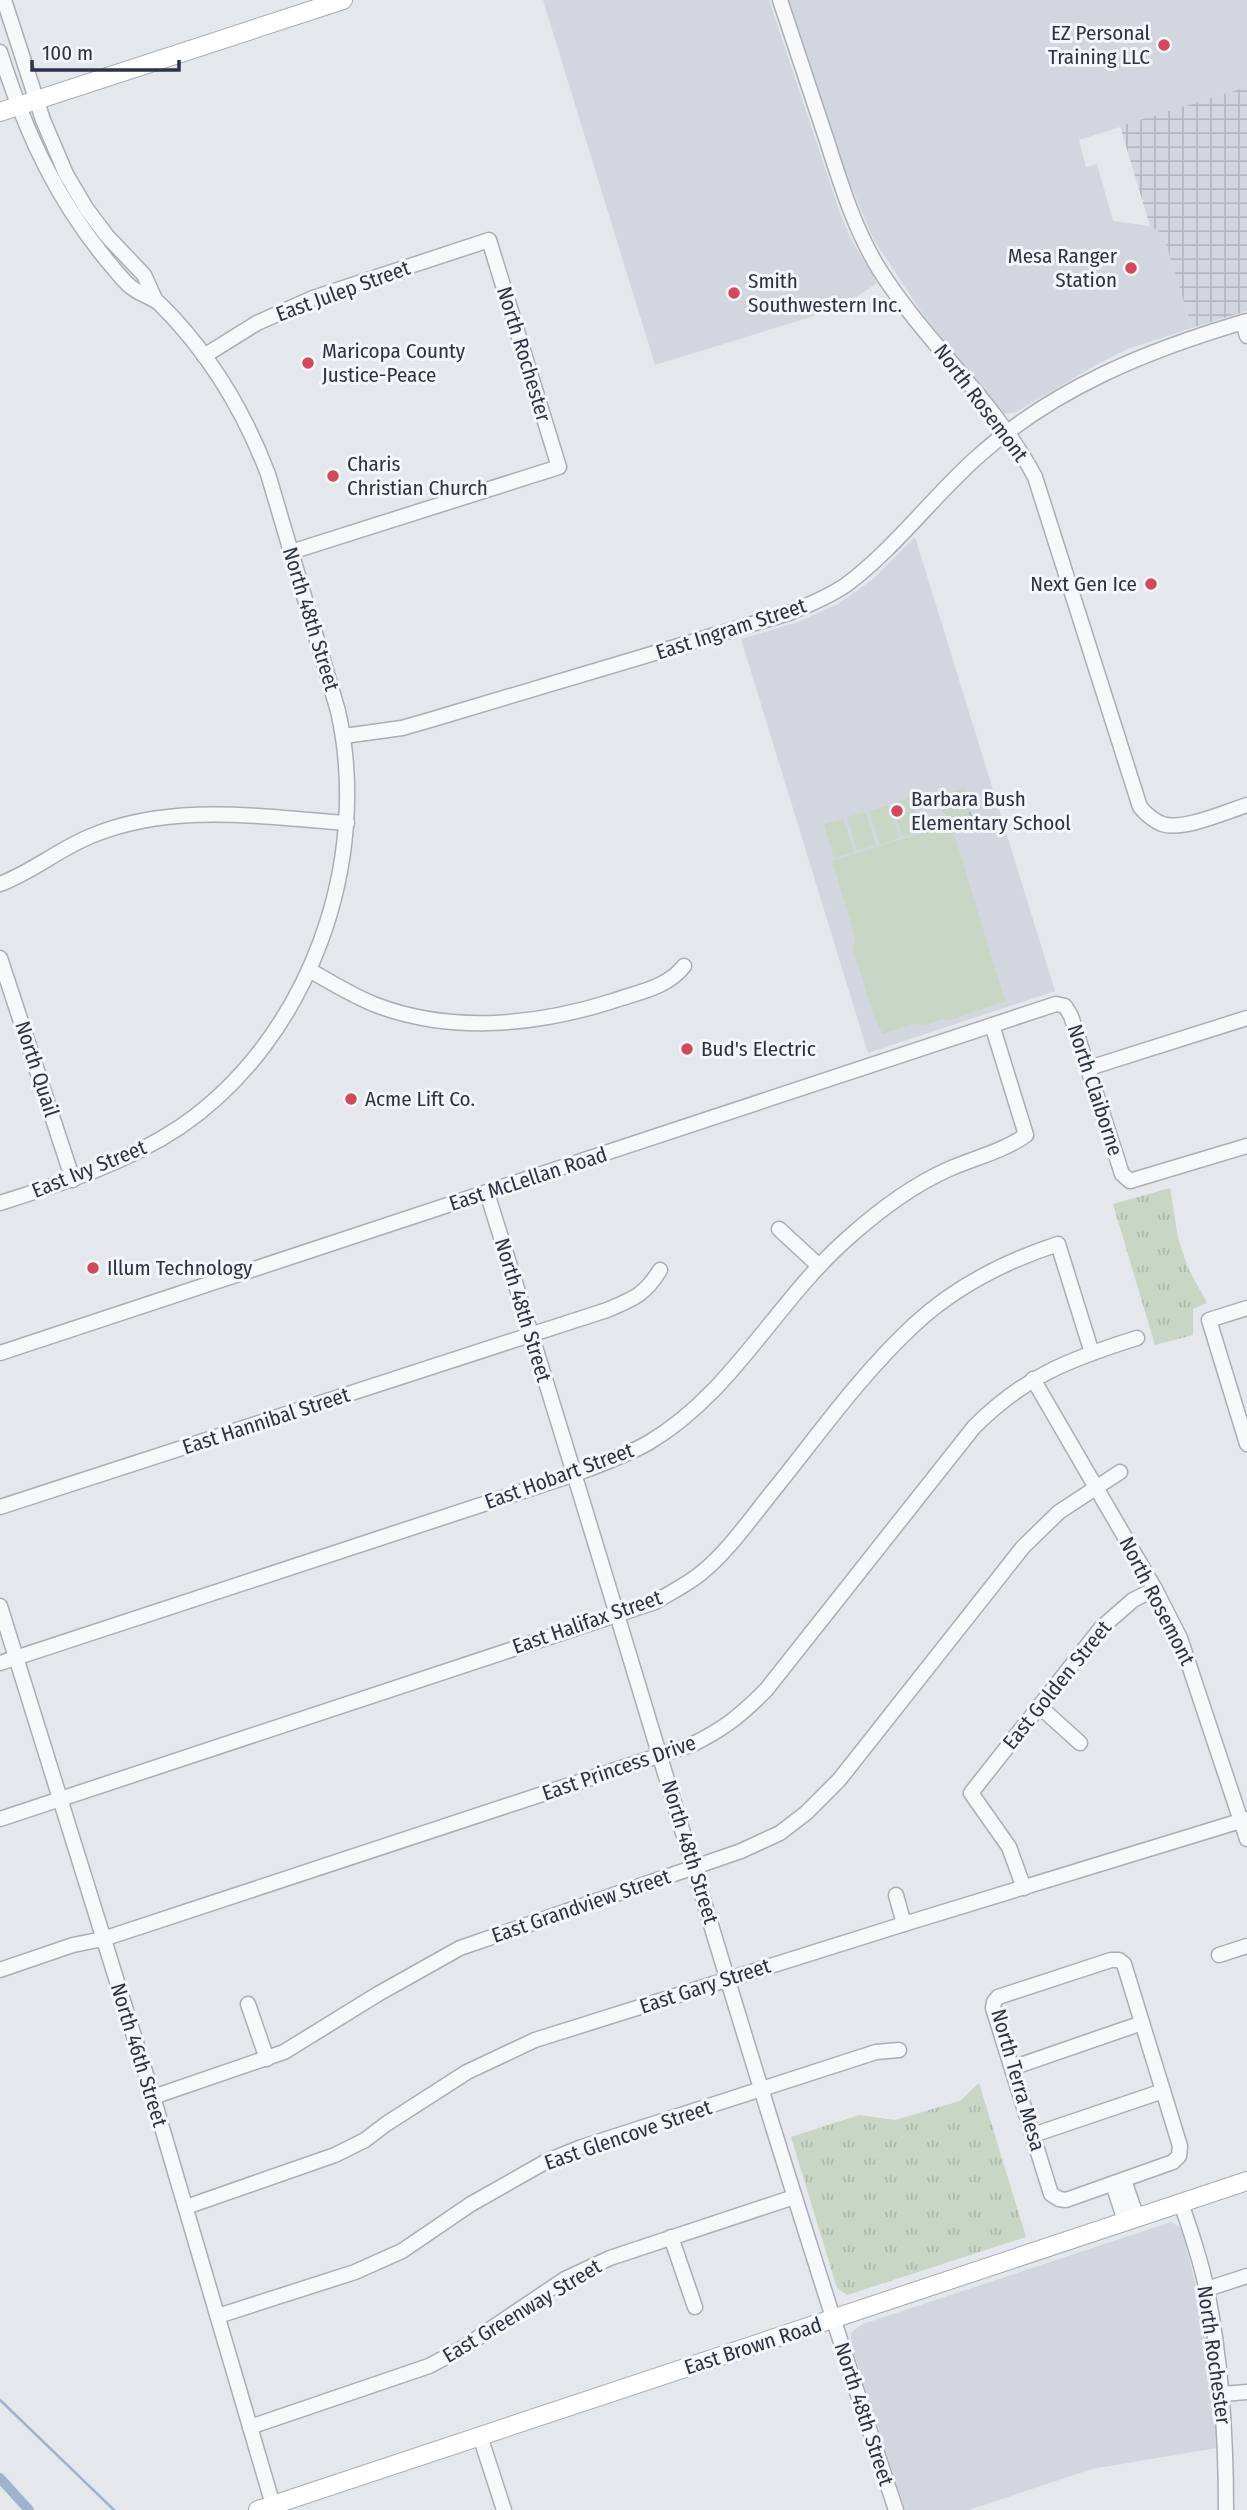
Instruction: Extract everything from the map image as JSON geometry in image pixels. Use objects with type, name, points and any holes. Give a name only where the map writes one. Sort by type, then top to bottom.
[{"type":"main road","points":[[0,112],[343,0]]},
{"type":"main road","name":"East Brown Road","points":[[266,2508],[1247,2181]]},
{"type":"street","points":[[4,0],[28,103]]},
{"type":"street","name":"North Rosemont","points":[[780,0],[839,179],[867,247],[908,310],[1006,433],[1035,477],[1140,807],[1152,819],[1164,825],[1182,825],[1247,805]]},
{"type":"street","points":[[0,52],[28,103]]},
{"type":"street","name":"North 48th Street","points":[[28,103],[44,167],[64,202],[124,281],[132,289],[155,299],[204,356],[231,396],[255,441],[291,552],[344,736],[348,776],[343,862],[332,911],[309,970]]},
{"type":"street","name":"East Julep Street","points":[[204,356],[257,323],[313,298],[489,240]]},
{"type":"street","name":"North Rochester","points":[[291,552],[559,467],[489,240]]},
{"type":"street","name":"East Ingram Street","points":[[344,736],[402,728],[448,715],[789,613],[817,602],[869,566],[974,460],[1006,433],[1045,406],[1114,367],[1184,340],[1246,326]]},
{"type":"street","points":[[0,884],[93,835],[139,821],[179,815],[216,814],[347,823]]},
{"type":"street","name":"North Quail","points":[[0,958],[73,1180]]},
{"type":"street","points":[[309,970],[373,1004],[405,1015],[474,1023],[509,1023],[547,1019],[582,1011],[662,984],[675,977],[684,966]]},
{"type":"street","name":"East Ivy Street","points":[[0,1203],[73,1180],[125,1159],[181,1126],[203,1109],[249,1064],[282,1019],[309,970]]},
{"type":"street","name":"East McLellan Road","points":[[0,1353],[1056,1004]]},
{"type":"street","name":"North Claiborne","points":[[1056,1004],[1065,1006],[1071,1016],[1122,1174],[1130,1181],[1247,1146]]},
{"type":"street","points":[[1088,1068],[1247,1018]]},
{"type":"street","name":"East Hobart Street","points":[[0,1663],[575,1474],[649,1443],[700,1404],[742,1359],[796,1289],[848,1237],[915,1188],[1026,1135],[992,1025]]},
{"type":"street","name":"North 48th Street","points":[[487,1193],[794,2197],[896,2510]]},
{"type":"street","points":[[779,1228],[819,1266]]},
{"type":"street","name":"East Halifax Street","points":[[0,1819],[654,1602],[680,1588],[716,1558],[879,1362],[916,1323],[982,1276],[1034,1252],[1058,1244],[1092,1353]]},
{"type":"street","name":"East Hannibal Street","points":[[0,1507],[634,1299],[649,1288],[660,1269]]},
{"type":"street","points":[[1247,1308],[1209,1320],[1247,1444]]},
{"type":"street","name":"East Princess Drive","points":[[0,1970],[73,1945],[103,1939],[691,1745],[738,1718],[766,1690],[974,1427],[1010,1395],[1033,1379],[1092,1353],[1137,1338]]},
{"type":"street","name":"North Rosemont","points":[[1033,1379],[1155,1589],[1190,1662],[1244,1820],[1247,1839]]},
{"type":"street","name":"East Grandview Street","points":[[153,2098],[267,2059],[304,2041],[378,1994],[460,1948],[694,1868],[741,1851],[779,1833],[828,1793],[1023,1547],[1059,1512],[1120,1472]]},
{"type":"street","name":"East Golden Street","points":[[1024,1888],[1009,1847],[971,1793],[1101,1628],[1116,1613],[1155,1589]]},
{"type":"street","name":"North 46th Street","points":[[0,1606],[186,2207],[250,2427],[266,2508]]},
{"type":"street","points":[[1039,1706],[1080,1743]]},
{"type":"street","name":"East Gary Street","points":[[186,2207],[335,2155],[365,2140],[467,2072],[535,2040],[1244,1820]]},
{"type":"street","points":[[896,1895],[904,1924]]},
{"type":"street","points":[[1219,1955],[1247,1946]]},
{"type":"street","name":"North Terra Mesa","points":[[1111,1959],[1124,1964],[1142,2023],[1180,2146],[1178,2156],[1173,2162],[1118,2182],[1066,2200],[1059,2199],[1051,2193],[993,2008],[994,2002],[998,1997],[1111,1959]]},
{"type":"street","points":[[248,2004],[267,2059]]},
{"type":"street","points":[[1012,2068],[1142,2023]]},
{"type":"street","name":"East Glencove Street","points":[[218,2316],[355,2272],[402,2251],[471,2204],[547,2161],[582,2147],[876,2052],[899,2050]]},
{"type":"street","points":[[1033,2134],[1163,2091]]},
{"type":"street","points":[[1118,2182],[1131,2220]]},
{"type":"street","name":"East Greenway Street","points":[[250,2427],[429,2366],[461,2349],[565,2279],[610,2258],[794,2197]]},
{"type":"street","name":"North Rochester","points":[[1181,2203],[1207,2289],[1223,2394],[1226,2510]]},
{"type":"street","points":[[671,2237],[695,2307]]},
{"type":"street","points":[[1207,2289],[1247,2276]]},
{"type":"street","points":[[1223,2394],[1247,2392]]},
{"type":"street","points":[[480,2436],[504,2510]]},
{"type":"shaded area","points":[[543,0],[769,0],[840,213],[850,237],[877,283],[840,308],[655,365]]},
{"type":"shaded area","points":[[789,0],[1247,0],[1247,87],[1079,140],[1086,167],[1097,164],[1113,221],[1150,226],[1163,234],[1192,328],[1128,349],[1016,412],[1003,414],[920,310],[874,240],[845,172]]},
{"type":"shaded area","points":[[1247,87],[1247,311],[1192,328],[1163,234],[1150,226],[1120,126]]},
{"type":"shaded area","name":"Barbara Bush Elementary School","points":[[915,537],[1055,991],[868,1053],[741,639],[798,622],[838,604],[872,580]]},
{"type":"shaded area","points":[[1171,2222],[1182,2231],[1204,2317],[1214,2385],[1217,2448],[1092,2469],[969,2510],[905,2510],[851,2344],[854,2330],[863,2324]]},
{"type":"green space","points":[[964,788],[973,817],[955,823],[944,814],[939,796]]},
{"type":"green space","points":[[911,797],[921,831],[902,837],[892,803]]},
{"type":"green space","points":[[889,805],[899,838],[880,844],[869,811]]},
{"type":"green space","points":[[866,812],[876,845],[857,851],[847,817]]},
{"type":"green space","points":[[843,819],[854,852],[834,858],[824,824]]},
{"type":"green space","points":[[951,824],[1005,1001],[947,1021],[943,1019],[923,1026],[916,1023],[883,1034],[874,1017],[853,948],[856,940],[832,861]]},
{"type":"green space","points":[[1170,1188],[1178,1238],[1188,1268],[1207,1303],[1193,1309],[1193,1335],[1155,1345],[1113,1204]]},
{"type":"green space","points":[[979,2083],[1026,2237],[847,2295],[837,2288],[791,2137],[859,2115],[895,2120],[960,2101]]},
{"type":"waterway","points":[[0,2400],[114,2510]]},
{"type":"waterway","points":[[0,2478],[29,2510]]},
{"type":"place","name":"EZ Personal Training LLC","points":[[1164,45]]},
{"type":"place","name":"Mesa Ranger Station","points":[[1131,268]]},
{"type":"place","name":"Smith Southwestern Inc.","points":[[734,293]]},
{"type":"place","name":"Maricopa County Justice-Peace","points":[[308,363]]},
{"type":"place","name":"Charis Christian Church","points":[[333,476]]},
{"type":"place","name":"Next Gen Ice","points":[[1151,584]]},
{"type":"place","name":"Barbara Bush Elementary School","points":[[897,811]]},
{"type":"place","name":"Bud's Electric","points":[[687,1049]]},
{"type":"place","name":"Acme Lift Co.","points":[[351,1099]]},
{"type":"place","name":"Illum Technology","points":[[93,1268]]}]
